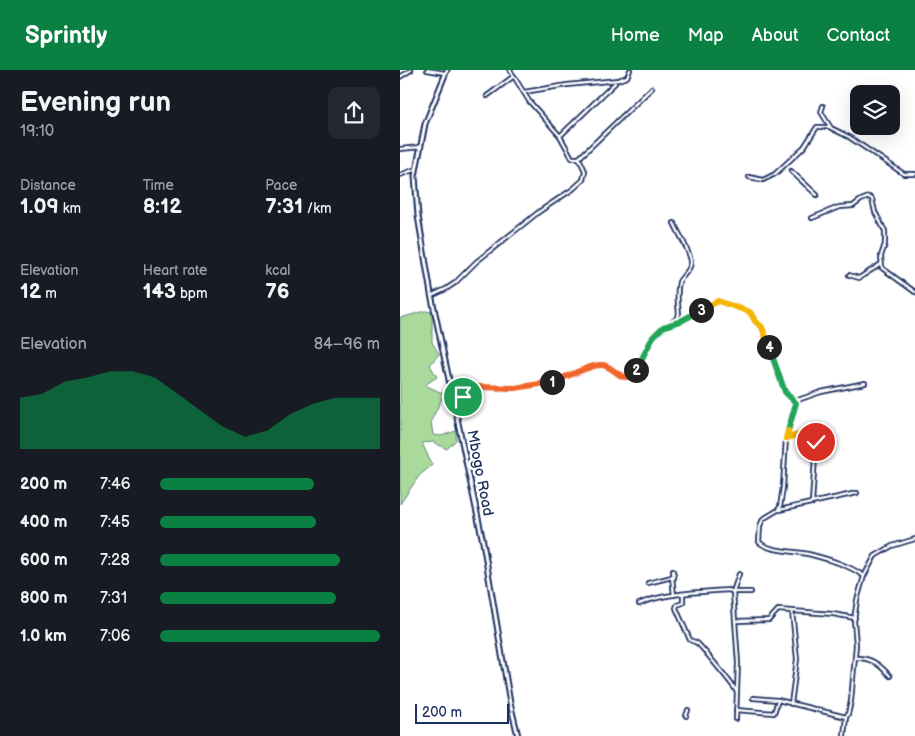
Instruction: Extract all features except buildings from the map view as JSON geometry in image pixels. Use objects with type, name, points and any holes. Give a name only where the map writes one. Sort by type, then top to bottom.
[{"type":"main road","name":"Mbogo Road","points":[[446,72],[427,118],[417,168],[415,185],[418,216],[431,296],[483,542],[510,703],[518,736]]},
{"type":"street","points":[[400,77],[411,70]]},
{"type":"street","points":[[427,70],[446,72]]},
{"type":"street","points":[[510,70],[529,101],[560,136],[572,158],[579,158],[652,88]]},
{"type":"street","points":[[524,92],[618,80],[627,77],[630,70]]},
{"type":"street","points":[[487,96],[514,76]]},
{"type":"street","points":[[560,136],[615,83]]},
{"type":"street","points":[[823,106],[821,112],[831,128]]},
{"type":"street","points":[[749,177],[762,180],[770,178],[804,147],[817,127],[831,128],[849,137],[904,174],[915,174]]},
{"type":"street","points":[[400,149],[422,147]]},
{"type":"street","points":[[431,296],[455,283],[476,262],[540,211],[583,180],[585,171],[579,158]]},
{"type":"street","points":[[400,175],[417,168]]},
{"type":"street","points":[[791,171],[817,195]]},
{"type":"street","points":[[812,218],[839,207],[853,206],[865,198],[869,197],[872,199],[875,212],[885,231],[886,239],[881,256],[882,268],[915,292]]},
{"type":"street","points":[[453,400],[463,397],[478,387],[515,388],[553,382],[598,365],[608,366],[619,375],[631,375],[638,366],[653,337],[679,316],[677,302],[678,286],[690,268],[691,262],[674,223]]},
{"type":"street","points":[[849,275],[859,278],[881,264]]},
{"type":"street","points":[[663,327],[681,321],[718,301],[750,312],[755,321],[762,327],[785,392],[795,401]]},
{"type":"street","points":[[795,401],[821,392],[865,383]]},
{"type":"street","points":[[778,510],[783,488],[786,438],[795,401]]},
{"type":"street","points":[[786,438],[812,432],[815,435],[812,503]]},
{"type":"street","points":[[857,493],[778,510],[763,519],[759,536],[760,544],[766,548],[800,552],[830,560],[849,566],[864,576]]},
{"type":"street","points":[[844,736],[846,717],[851,701],[857,600],[864,576],[875,556],[892,546],[915,539]]},
{"type":"street","points":[[673,571],[674,592],[679,595]]},
{"type":"street","points":[[736,719],[736,621],[733,592],[739,574]]},
{"type":"street","points":[[648,583],[672,577],[674,595]]},
{"type":"street","points":[[639,604],[655,598],[674,595],[729,590],[733,592],[751,592]]},
{"type":"street","points":[[683,595],[684,603],[677,605],[676,608],[690,640],[697,642],[705,650],[707,656],[727,680],[734,684],[737,692]]},
{"type":"street","points":[[736,621],[769,620],[778,610],[833,614],[855,618]]},
{"type":"street","points":[[791,704],[796,659],[792,611]]},
{"type":"street","points":[[855,658],[865,658],[874,662],[882,667],[890,676]]},
{"type":"street","points":[[753,698],[778,700],[846,717]]},
{"type":"street","points":[[736,710],[774,712],[778,700]]},
{"type":"street","points":[[686,716],[688,710]]},
{"type":"street","points":[[513,736],[518,736]]},
{"type":"green space","points":[[425,311],[432,312],[432,342],[439,354],[430,365],[437,377],[425,385],[444,394],[431,421],[433,435],[441,436],[456,431],[456,440],[447,449],[433,442],[422,443],[432,465],[419,476],[400,504],[400,318]]},
{"type":"route","points":[[463,397],[475,388],[482,386],[515,388],[553,382],[598,365],[608,366],[619,375],[627,377],[634,372],[653,337],[663,327],[681,321],[718,301],[750,312],[755,321],[762,327],[785,392],[796,403],[786,438],[812,432],[815,435],[816,442]]}]
